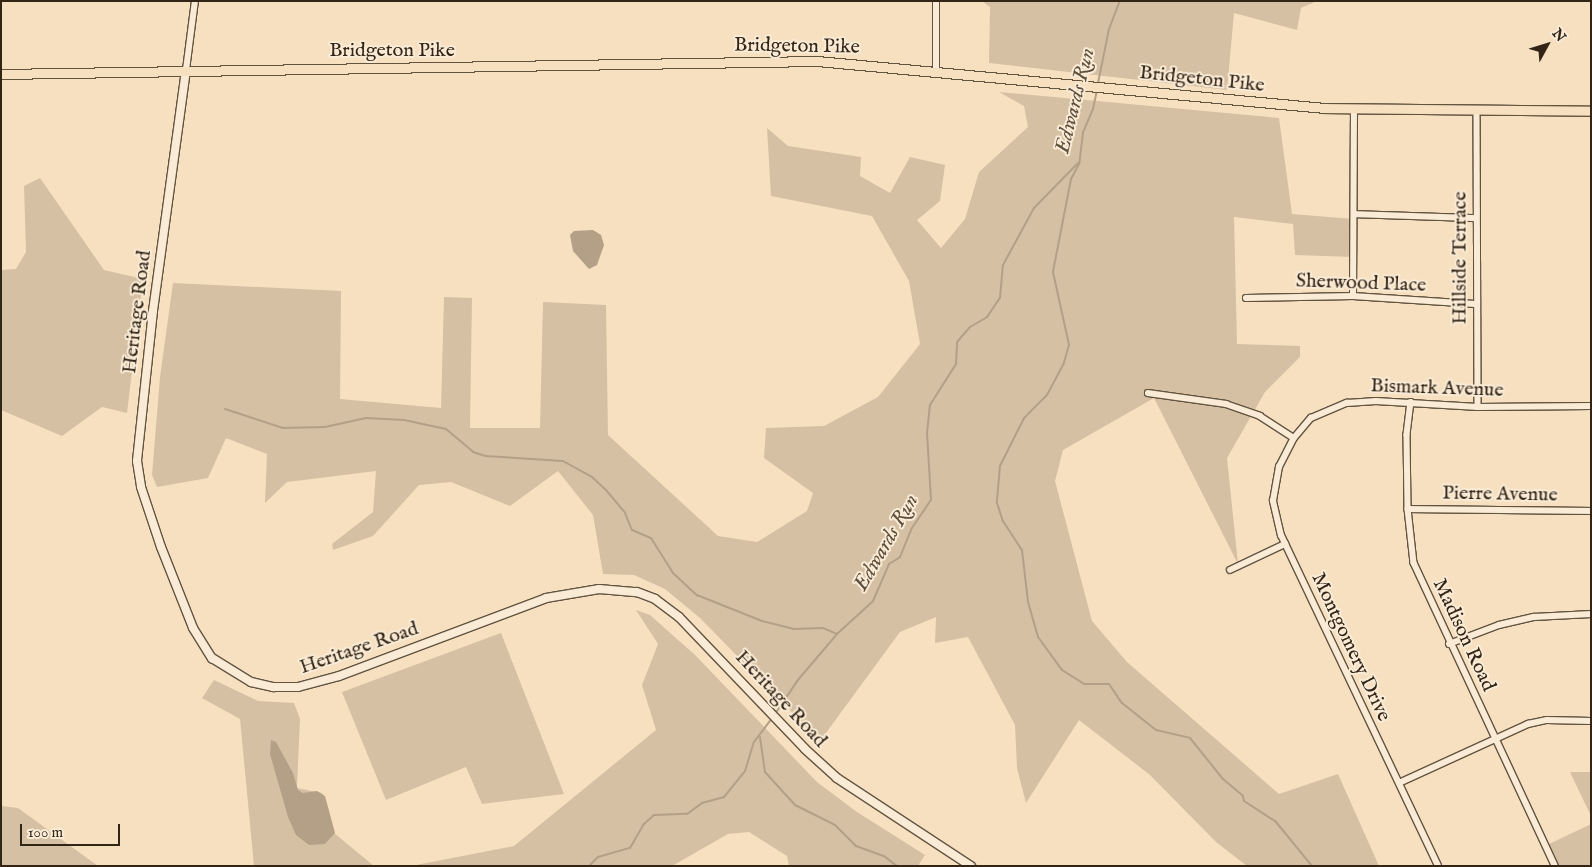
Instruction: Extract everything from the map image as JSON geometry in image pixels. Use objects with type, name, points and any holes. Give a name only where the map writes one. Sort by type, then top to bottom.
[{"type":"main road","name":"Bridgeton Pike","points":[[1,74],[817,61],[936,70],[1354,109],[1591,111]]},
{"type":"street","name":"Heritage Road","points":[[195,1],[153,311],[137,461],[141,487],[161,547],[193,628],[209,654],[225,669],[252,682],[273,687],[298,687],[333,678],[537,600],[575,592],[622,589],[646,594],[675,613],[781,724],[845,784],[971,866]]},
{"type":"street","points":[[936,1],[936,70]]},
{"type":"street","points":[[1353,296],[1354,109]]},
{"type":"street","name":"Hillside Terrace","points":[[1477,109],[1475,304],[1478,407]]},
{"type":"street","points":[[1354,214],[1476,218]]},
{"type":"street","name":"Sherwood Place","points":[[1246,298],[1353,296],[1475,304]]},
{"type":"street","points":[[1148,393],[1226,404],[1260,416],[1294,438]]},
{"type":"street","name":"Bismark Avenue","points":[[1294,438],[1312,418],[1347,404],[1411,402],[1478,407],[1591,406]]},
{"type":"street","name":"Madison Road","points":[[1411,402],[1407,435],[1408,509],[1414,563],[1449,644],[1555,866]]},
{"type":"street","name":"Montgomery Drive","points":[[1294,438],[1279,467],[1273,501],[1285,544],[1438,866]]},
{"type":"street","name":"Pierre Avenue","points":[[1408,509],[1591,511]]},
{"type":"street","points":[[1230,570],[1285,544]]},
{"type":"street","points":[[1449,644],[1500,625],[1534,617],[1591,614]]},
{"type":"street","points":[[1399,783],[1528,724],[1547,720],[1591,721]]},
{"type":"shaded area","points":[[982,1],[1317,1],[1301,8],[1297,30],[1234,13],[1227,90],[989,63],[990,7]]},
{"type":"shaded area","points":[[999,92],[1279,118],[1292,214],[1353,219],[1353,257],[1295,255],[1293,224],[1234,217],[1237,344],[1300,346],[1300,357],[1265,392],[1227,458],[1238,564],[1154,398],[1063,450],[1055,481],[1092,621],[1127,662],[1279,794],[1338,774],[1379,866],[1247,866],[1216,842],[1150,775],[1079,720],[1026,803],[1017,768],[1015,725],[968,637],[935,643],[936,617],[900,632],[820,741],[700,618],[665,589],[634,575],[603,574],[593,515],[558,471],[510,506],[451,482],[419,485],[373,536],[333,550],[332,544],[373,512],[376,471],[287,482],[265,503],[267,454],[226,438],[208,478],[157,487],[152,475],[160,377],[173,283],[341,291],[340,399],[441,408],[444,297],[472,298],[470,428],[540,428],[543,302],[606,305],[608,435],[718,536],[757,542],[807,511],[813,493],[764,458],[766,428],[824,426],[878,397],[920,344],[909,281],[872,216],[771,196],[767,128],[788,146],[861,157],[860,176],[890,193],[910,157],[945,165],[940,201],[917,220],[941,248],[965,219],[979,172],[1028,127],[1024,106]]},
{"type":"shaded area","points":[[40,178],[104,270],[143,279],[127,413],[102,407],[62,436],[1,410],[1,270],[16,269],[26,252],[24,186]]},
{"type":"shaded area","points":[[593,230],[601,235],[604,245],[597,265],[589,269],[573,251],[570,235],[574,231]]},
{"type":"shaded area","points":[[636,610],[650,615],[695,655],[817,782],[857,812],[925,855],[918,866],[789,866],[787,856],[749,832],[728,834],[672,866],[411,866],[514,846],[656,730],[642,685],[658,644]]},
{"type":"shaded area","points":[[501,633],[564,794],[482,804],[466,767],[386,800],[342,692]]},
{"type":"shaded area","points":[[214,680],[258,701],[294,703],[300,719],[297,788],[322,793],[334,833],[374,866],[254,866],[240,719],[202,698]]},
{"type":"shaded area","points":[[271,740],[276,742],[293,773],[298,790],[303,793],[317,791],[325,796],[335,833],[325,844],[309,845],[296,835],[288,817],[270,754]]},
{"type":"shaded area","points":[[1570,772],[1591,772],[1591,816]]},
{"type":"shaded area","points":[[1,806],[18,808],[98,866],[1,866]]},
{"type":"shaded area","points":[[1591,824],[1591,866],[1555,866],[1545,846]]},
{"type":"waterway","name":"Edwards Run","points":[[1098,83],[1109,29],[1120,1]]},
{"type":"waterway","points":[[1097,90],[1093,109],[1083,133],[1079,164],[1071,179],[1053,272],[1069,345],[1064,363],[1047,395],[1024,418],[1000,466],[997,503],[1003,521],[1022,550],[1028,602],[1038,637],[1062,670],[1084,684],[1109,684],[1122,703],[1156,730],[1190,738],[1223,779],[1243,796],[1244,801],[1276,822],[1312,866]]},
{"type":"waterway","name":"Edwards Run","points":[[775,714],[797,681],[837,634],[873,601],[889,564],[900,557],[912,528],[931,500],[927,433],[930,405],[956,364],[957,342],[970,327],[987,317],[1000,298],[1003,265],[1034,208],[1078,163]]},
{"type":"waterway","points":[[225,409],[283,428],[325,427],[366,418],[404,420],[446,429],[473,452],[485,456],[563,461],[592,477],[606,490],[625,513],[632,530],[651,538],[673,573],[697,595],[762,621],[793,629],[823,628],[837,634]]},
{"type":"waterway","name":"Edwards Run","points":[[589,866],[598,857],[630,848],[644,824],[654,815],[687,814],[702,803],[724,797],[745,771],[754,742],[772,718]]},
{"type":"waterway","points":[[760,737],[765,772],[795,805],[835,825],[856,846],[884,856],[897,866]]}]
